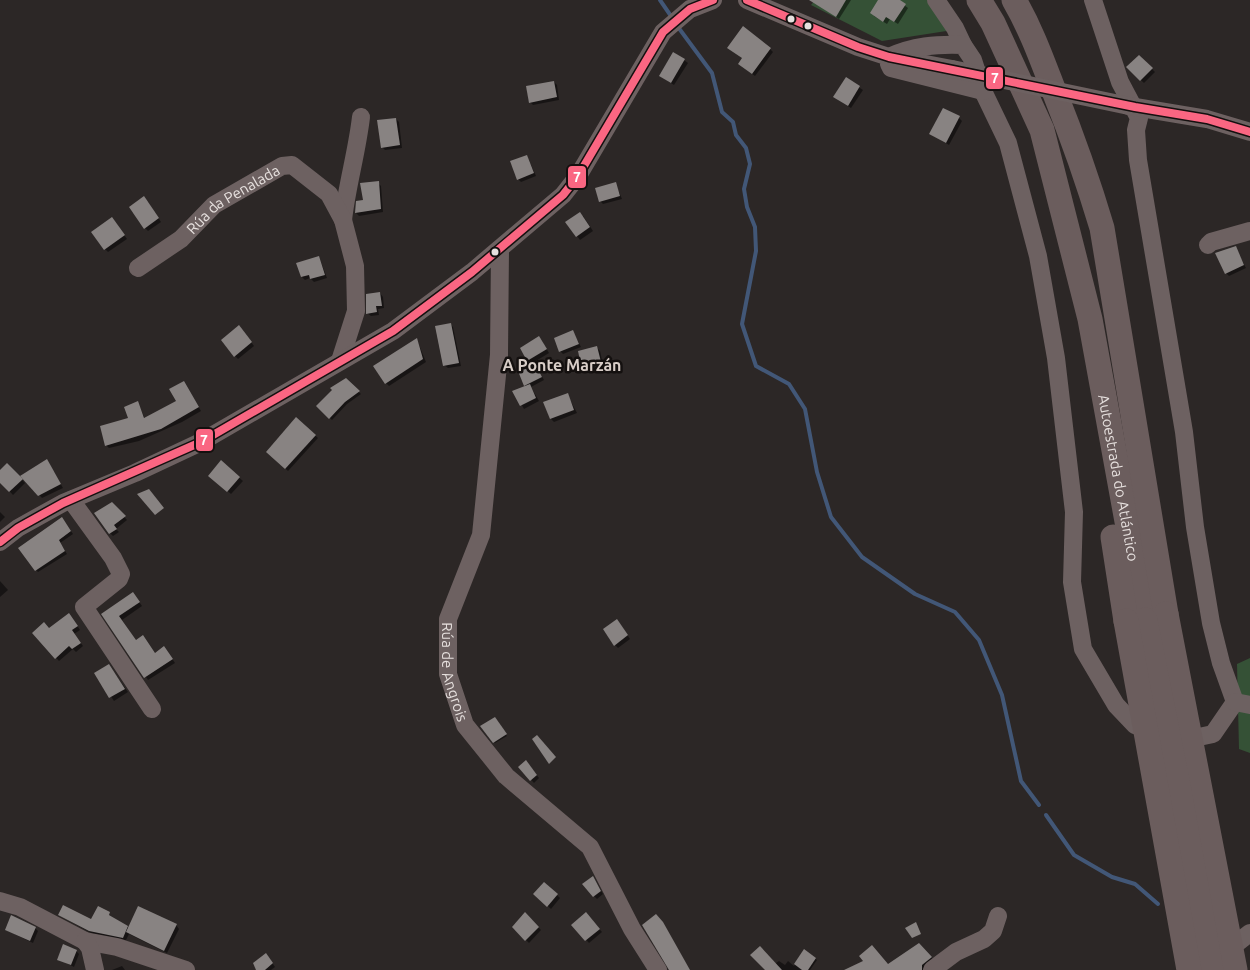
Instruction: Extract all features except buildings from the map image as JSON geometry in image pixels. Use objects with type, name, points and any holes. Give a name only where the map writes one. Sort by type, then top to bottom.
[{"type":"highway","name":"Autoestrada do Atlántico","points":[[979,0],[993,23],[1042,130],[1090,319],[1211,970]]},
{"type":"highway","name":"Autoestrada do Atlántico","points":[[1014,0],[1030,27],[1086,174],[1102,228],[1120,323],[1146,619],[1235,970]]},
{"type":"highway","points":[[1146,619],[1189,970]]},
{"type":"street","points":[[0,542],[18,528],[71,500],[201,442],[393,332],[432,304],[500,249],[572,184],[663,32],[690,9],[713,0]]},
{"type":"street","points":[[747,0],[858,47],[889,57],[1132,106],[1207,119],[1250,132]]},
{"type":"street","points":[[936,0],[955,28],[962,46],[973,60],[983,91],[1008,143],[1038,256],[1056,358],[1074,512],[1072,582],[1083,649],[1116,704],[1135,725],[1178,741],[1213,734],[1242,704],[1221,663],[1211,623],[1195,526],[1184,432],[1138,160],[1136,130],[1138,118],[1120,82],[1093,0]]},
{"type":"street","points":[[889,57],[904,50],[934,44],[962,46]]},
{"type":"street","points":[[889,57],[888,63],[891,68],[983,91]]},
{"type":"street","name":"Rúa da Penalada","points":[[343,220],[347,189],[358,147],[361,117]]},
{"type":"street","name":"Rúa da Penalada","points":[[138,268],[181,239],[214,205],[282,166],[292,164],[329,194],[343,220],[355,266],[356,311],[340,361]]},
{"type":"street","points":[[1208,246],[1211,242],[1250,231]]},
{"type":"street","name":"Rúa de Angrois","points":[[500,249],[499,355],[481,536],[448,619],[448,674],[465,726],[506,776],[590,847],[632,929],[658,970]]},
{"type":"street","points":[[71,500],[113,558],[121,574],[119,579],[84,607],[152,709]]},
{"type":"street","points":[[0,901],[20,907],[85,941],[117,947],[186,970]]},
{"type":"street","points":[[932,970],[956,952],[984,939],[993,931],[998,916]]},
{"type":"street","points":[[1220,970],[1222,954],[1250,933]]},
{"type":"street","points":[[85,941],[93,955],[95,970]]},
{"type":"green space","points":[[815,0],[932,0],[953,30],[882,41],[811,5]]},
{"type":"green space","points":[[1250,658],[1250,753],[1239,749],[1237,664]]},
{"type":"waterway","points":[[660,0],[673,19]]},
{"type":"waterway","points":[[678,27],[712,73],[722,112],[733,122],[736,135],[746,148],[750,164],[744,189],[747,207],[755,227],[756,251],[742,324],[756,366],[789,384],[805,409],[817,472],[831,517],[862,557],[915,594],[955,612],[979,640],[1002,695],[1021,781],[1039,805]]},
{"type":"waterway","points":[[1046,815],[1074,855],[1112,877],[1135,884],[1158,904]]},
{"type":"transit line","name":"7","points":[[0,542],[18,528],[63,503],[201,442],[393,331],[472,272],[563,195],[578,176],[663,32],[690,9],[713,0]]},
{"type":"transit line","name":"7","points":[[747,0],[858,47],[889,57],[1135,107],[1207,119],[1250,132]]},
{"type":"district","name":"A Ponte Marzán","points":[[562,365]]}]
